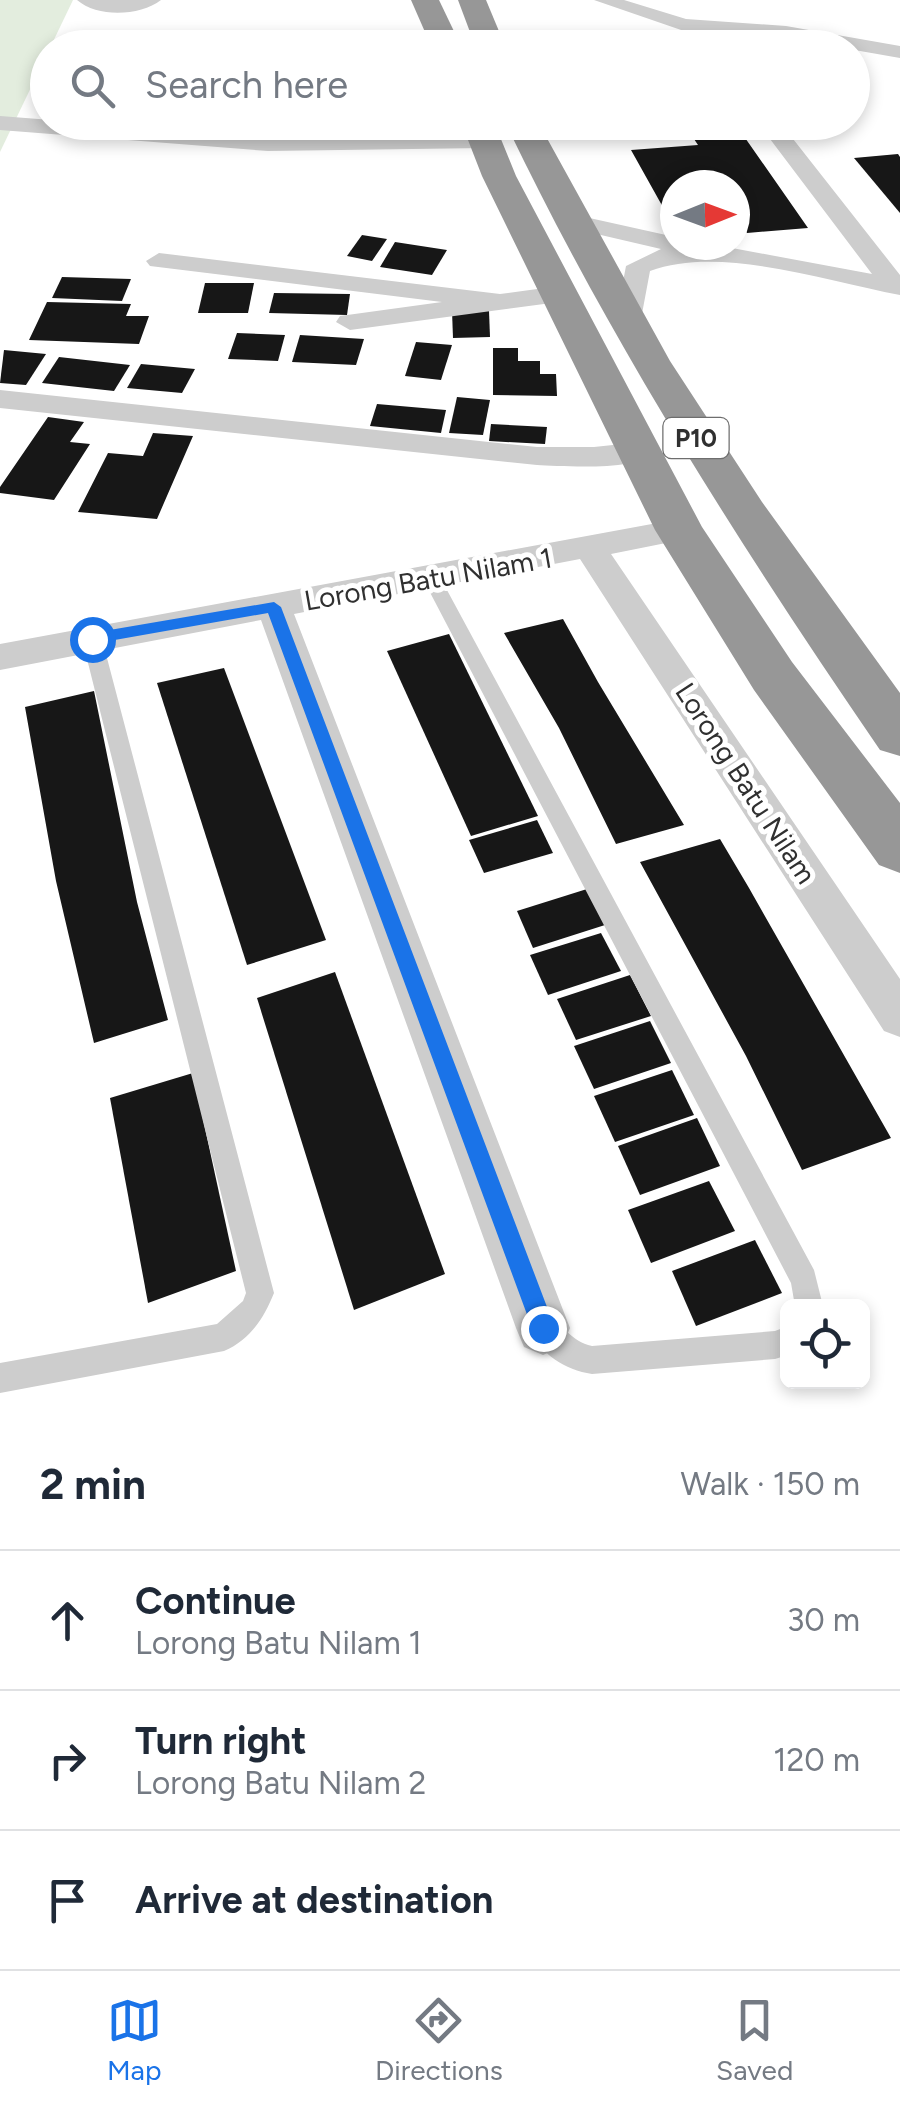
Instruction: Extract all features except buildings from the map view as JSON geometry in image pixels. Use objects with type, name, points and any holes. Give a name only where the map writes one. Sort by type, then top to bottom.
[{"type":"highway","points":[[425,0],[439,30]]},
{"type":"highway","points":[[472,0],[484,30]]},
{"type":"highway","name":"P10","points":[[506,140],[560,294],[679,530],[773,676],[900,848]]},
{"type":"highway","name":"P10","points":[[510,140],[568,220],[628,330],[770,555],[900,735]]},
{"type":"highway","points":[[514,140],[611,233]]},
{"type":"street","points":[[87,0],[93,4],[125,6],[151,0]]},
{"type":"street","points":[[604,0],[705,28],[746,30]]},
{"type":"street","points":[[870,47],[900,52]]},
{"type":"street","points":[[0,123],[30,125]]},
{"type":"street","points":[[217,140],[268,144],[323,140]]},
{"type":"street","points":[[782,140],[898,286]]},
{"type":"street","points":[[568,220],[660,242]]},
{"type":"street","points":[[628,330],[634,277],[639,266],[660,258]]},
{"type":"street","points":[[750,259],[898,286]]},
{"type":"street","points":[[159,262],[490,300]]},
{"type":"street","points":[[350,322],[490,300],[560,294]]},
{"type":"street","points":[[0,399],[537,456],[594,457],[641,451]]},
{"type":"street","name":"Lorong Batu Nilam 1","points":[[0,657],[591,550],[679,530]]},
{"type":"street","name":"Lorong Batu Nilam","points":[[591,550],[900,1017]]},
{"type":"street","points":[[274,607],[543,1328]]},
{"type":"lane","points":[[432,579],[804,1280],[808,1299]]},
{"type":"lane","points":[[0,1378],[224,1336],[253,1311],[260,1293],[92,639]]},
{"type":"lane","points":[[543,1328],[573,1357],[592,1360],[780,1343]]},
{"type":"green space","points":[[0,0],[73,0],[59,30],[30,30],[30,90],[0,152]]},
{"type":"route","points":[[92,639],[274,607],[543,1328]]}]
